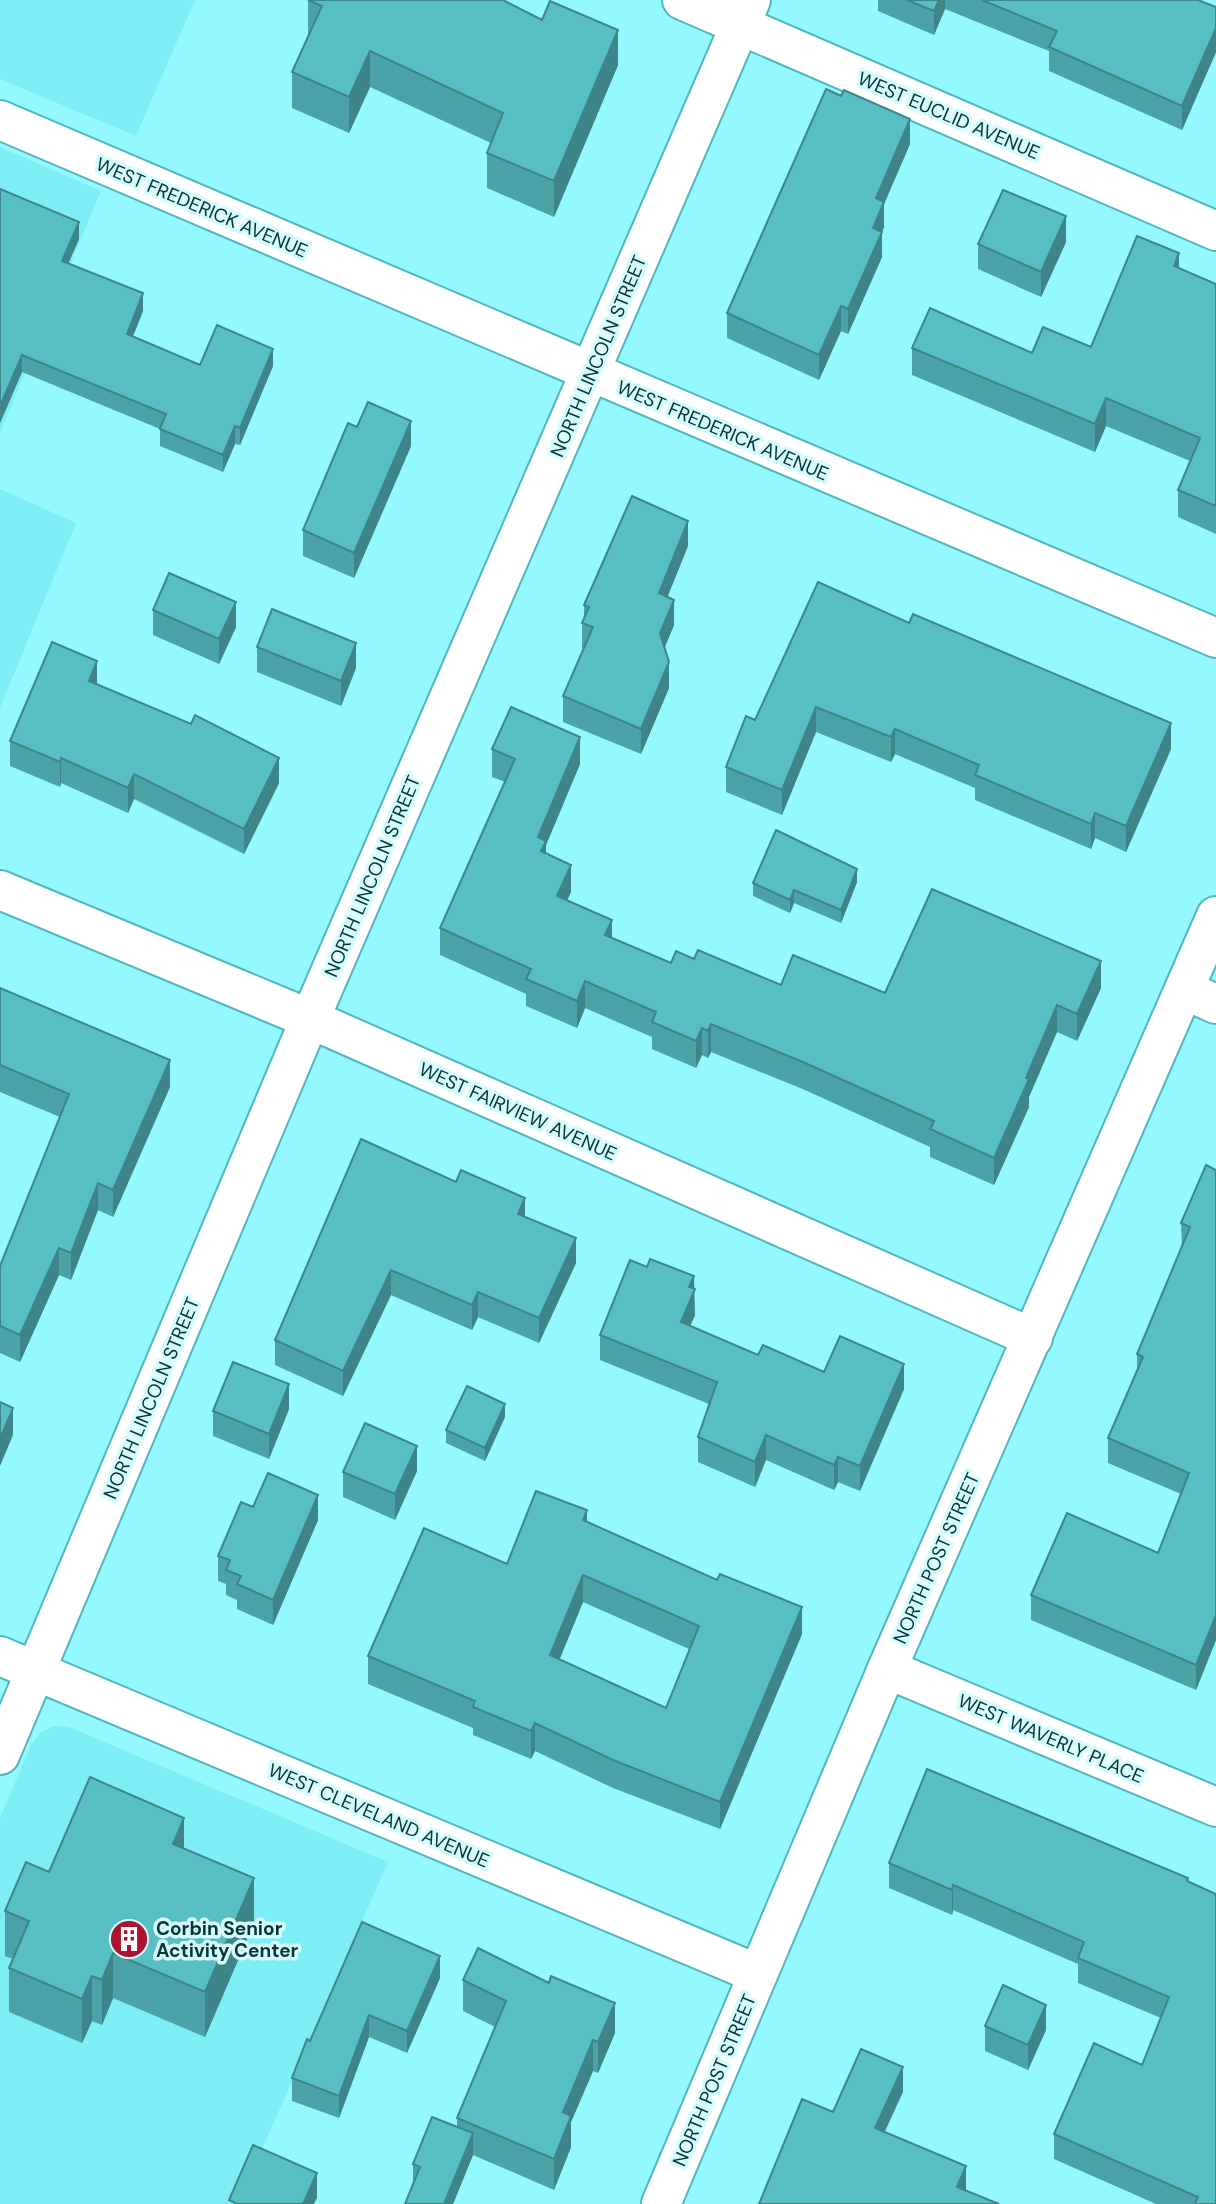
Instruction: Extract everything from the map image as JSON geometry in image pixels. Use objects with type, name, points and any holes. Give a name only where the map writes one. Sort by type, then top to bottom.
[{"type":"street","name":"WEST EUCLID AVENUE","points":[[682,0],[746,13],[1216,231]]},
{"type":"street","name":"NORTH LINCOLN STREET","points":[[0,1755],[310,1020],[746,13]]},
{"type":"street","name":"WEST FREDERICK AVENUE","points":[[0,120],[1216,638]]},
{"type":"street","name":"WEST FAIRVIEW AVENUE","points":[[0,890],[310,1020],[1032,1338]]},
{"type":"street","name":"NORTH POST STREET","points":[[661,2204],[887,1669],[1032,1338],[1200,997],[1216,916]]},
{"type":"street","name":"WEST CLEVELAND AVENUE","points":[[0,1656],[758,1974]]},
{"type":"street","name":"WEST WAVERLY PLACE","points":[[887,1669],[1216,1807]]},
{"type":"shaded area","points":[[0,0],[195,0],[136,136],[0,79]]},
{"type":"shaded area","points":[[0,147],[101,191],[0,433]]},
{"type":"shaded area","points":[[0,489],[76,523],[0,708]]},
{"type":"shaded area","points":[[53,1726],[69,1727],[388,1862],[238,2204],[0,2204],[0,1818],[31,1745],[40,1733]]},
{"type":"building","points":[[308,0],[503,0],[542,20],[550,1],[618,30],[554,181],[487,153],[503,113],[370,51],[349,97],[292,72],[322,6]]},
{"type":"building","points":[[907,0],[939,0],[934,11]]},
{"type":"building","points":[[982,0],[1198,0],[1216,7],[1216,28],[1182,106],[1049,47],[1057,31]]},
{"type":"building","points":[[826,89],[841,96],[844,90],[910,119],[876,198],[884,202],[873,228],[882,232],[848,309],[841,306],[819,355],[727,313]]},
{"type":"building","points":[[0,189],[79,222],[62,261],[143,293],[127,334],[200,365],[217,325],[273,349],[240,428],[235,426],[223,455],[160,429],[166,414],[22,355],[0,406]]},
{"type":"building","points":[[1003,190],[1066,216],[1041,272],[978,244]]},
{"type":"building","points":[[1137,236],[1179,253],[1174,266],[1216,284],[1216,506],[1178,490],[1200,438],[1106,398],[1095,424],[912,348],[930,308],[1032,353],[1043,327],[1091,347]]},
{"type":"building","points":[[368,402],[411,421],[354,553],[303,530],[348,423],[357,427]]},
{"type":"building","points":[[632,496],[688,521],[659,593],[674,600],[660,633],[669,662],[641,729],[563,696],[593,627],[582,623],[589,607],[584,605]]},
{"type":"building","points":[[169,573],[236,602],[219,639],[153,610]]},
{"type":"building","points":[[818,582],[909,623],[913,614],[1171,723],[1126,826],[1095,813],[1091,824],[975,775],[979,765],[895,729],[891,737],[816,707],[782,790],[726,767],[746,716],[755,720]]},
{"type":"building","points":[[272,609],[356,643],[341,681],[257,647]]},
{"type":"building","points":[[52,642],[97,661],[89,681],[191,724],[195,715],[279,758],[244,829],[134,774],[128,788],[61,758],[60,762],[10,741]]},
{"type":"building","points":[[511,707],[580,737],[538,837],[546,841],[541,851],[571,865],[557,896],[612,920],[605,935],[671,963],[676,951],[694,959],[698,950],[781,985],[793,955],[885,993],[932,889],[1101,961],[1077,1014],[1057,1005],[1026,1078],[1029,1079],[994,1158],[930,1129],[934,1121],[805,1063],[711,1024],[708,1031],[702,1028],[696,1041],[652,1022],[656,1012],[585,981],[577,1001],[526,979],[531,969],[440,928],[515,759],[492,749]]},
{"type":"building","points":[[776,830],[857,869],[841,910],[794,890],[790,900],[753,883]]},
{"type":"building","points":[[0,988],[170,1060],[113,1190],[98,1183],[71,1253],[59,1248],[20,1335],[0,1326],[0,1266],[69,1094],[0,1065]]},
{"type":"building","points":[[361,1139],[456,1182],[461,1170],[525,1198],[518,1214],[576,1238],[539,1318],[478,1292],[472,1305],[391,1270],[343,1371],[275,1340]]},
{"type":"building","points":[[1206,1165],[1216,1170],[1216,1615],[1196,1665],[1031,1595],[1067,1513],[1158,1553],[1189,1473],[1108,1438],[1143,1357],[1137,1354],[1190,1227],[1181,1223]]},
{"type":"building","points":[[650,1259],[694,1276],[689,1287],[695,1289],[681,1322],[758,1355],[763,1345],[824,1372],[840,1336],[904,1364],[860,1466],[838,1457],[834,1465],[766,1435],[755,1462],[698,1437],[717,1382],[600,1335],[630,1260],[647,1267]]},
{"type":"building","points":[[233,1362],[289,1384],[269,1434],[213,1411]]},
{"type":"building","points":[[467,1386],[505,1404],[485,1448],[446,1430]]},
{"type":"building","points":[[0,1402],[13,1408],[0,1439]]},
{"type":"building","points":[[365,1423],[417,1446],[395,1494],[343,1472]]},
{"type":"building","points":[[268,1473],[318,1495],[273,1600],[237,1584],[241,1576],[226,1570],[230,1560],[218,1556],[241,1502],[253,1507]]},
{"type":"building","points":[[536,1491],[587,1510],[583,1520],[717,1580],[720,1574],[802,1607],[720,1802],[613,1760],[535,1723],[531,1731],[473,1707],[475,1701],[368,1656],[424,1528],[507,1564]],"holes":[[[583,1575],[699,1626],[666,1708],[550,1655]]]},
{"type":"building","points":[[927,1769],[1188,1878],[1187,1881],[1216,1894],[1216,2204],[1195,2204],[1198,2197],[1054,2134],[1094,2043],[1142,2065],[1169,1997],[1078,1958],[1084,1942],[953,1885],[952,1890],[889,1863]]},
{"type":"building","name":"Corbin Senior Activity Center","points":[[90,1777],[184,1818],[173,1844],[254,1878],[205,1992],[113,1953],[102,1980],[92,1976],[82,1999],[9,1968],[29,1921],[5,1911],[26,1862],[49,1872]]},
{"type":"building","points":[[362,1922],[440,1956],[407,2031],[369,2015],[339,2096],[292,2078],[307,2039],[310,2041]]},
{"type":"building","points":[[478,1948],[549,1983],[551,1976],[615,2003],[598,2042],[593,2040],[563,2112],[571,2116],[554,2159],[457,2118],[506,2001],[463,1980]]},
{"type":"building","points":[[1003,1985],[1046,2005],[1028,2045],[985,2026]]},
{"type":"building","points":[[861,2049],[903,2067],[875,2128],[966,2166],[957,2187],[999,2204],[759,2204],[802,2099],[833,2112]]},
{"type":"building","points":[[432,2117],[473,2133],[444,2204],[405,2204],[420,2167],[413,2164]]},
{"type":"building","points":[[253,2145],[317,2173],[303,2204],[237,2204],[229,2200]]},
{"type":"place","name":"Corbin Senior Activity Center","points":[[129,1939]]}]
